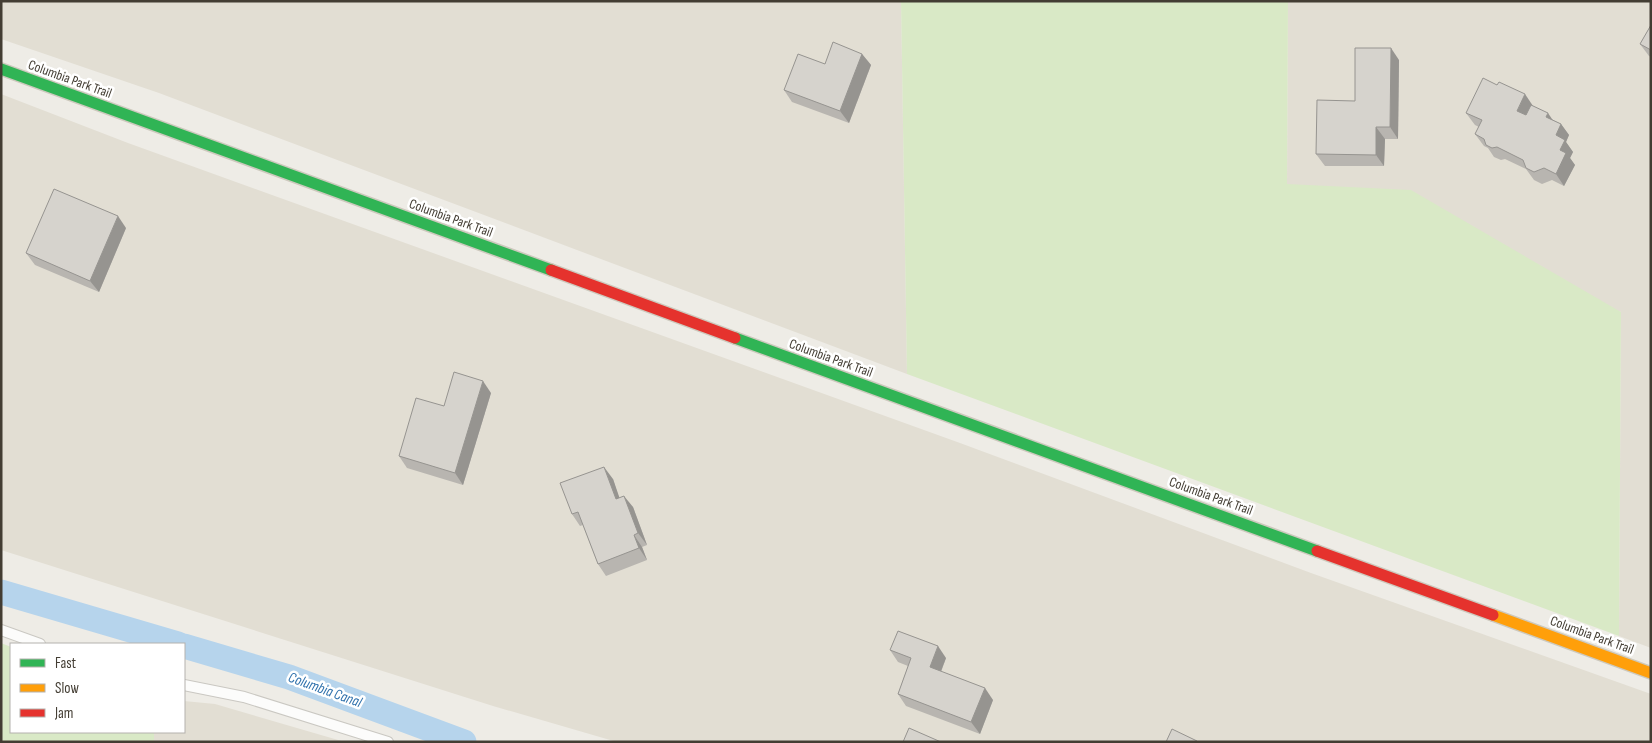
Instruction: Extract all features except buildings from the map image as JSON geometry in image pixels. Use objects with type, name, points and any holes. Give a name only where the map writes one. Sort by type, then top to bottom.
[{"type":"main road","name":"Columbia Park Trail","points":[[1,69],[1651,673]]},
{"type":"lane","points":[[1,630],[37,643]]},
{"type":"lane","points":[[185,685],[244,698],[388,742]]},
{"type":"shaded area","points":[[1,1],[901,1],[907,374],[159,93],[1,39]]},
{"type":"shaded area","points":[[1288,1],[1651,1],[1651,648],[1619,636],[1621,312],[1287,184]]},
{"type":"shaded area","points":[[1,94],[128,143],[960,443],[1311,573],[1651,694],[1651,742],[617,742],[493,706],[1,550]]},
{"type":"shaded area","points":[[185,701],[215,704],[345,742],[154,742],[154,733],[185,733]]},
{"type":"green space","points":[[901,1],[1288,1],[1287,184],[1411,190],[1621,312],[1619,636],[907,374]]},
{"type":"green space","points":[[1,643],[10,647],[10,733],[154,733],[154,742],[1,742]]},
{"type":"waterway","name":"Columbia Canal","points":[[1,592],[175,643]]},
{"type":"waterway","name":"Columbia Canal","points":[[185,646],[289,677],[464,742]]},
{"type":"traffic: fast","points":[[1,69],[551,270]]},
{"type":"traffic: fast","points":[[735,338],[1317,551]]},
{"type":"traffic: slow","points":[[1493,615],[1651,673]]},
{"type":"traffic: jam","points":[[551,270],[735,338]]},
{"type":"traffic: jam","points":[[1317,551],[1493,615]]}]
